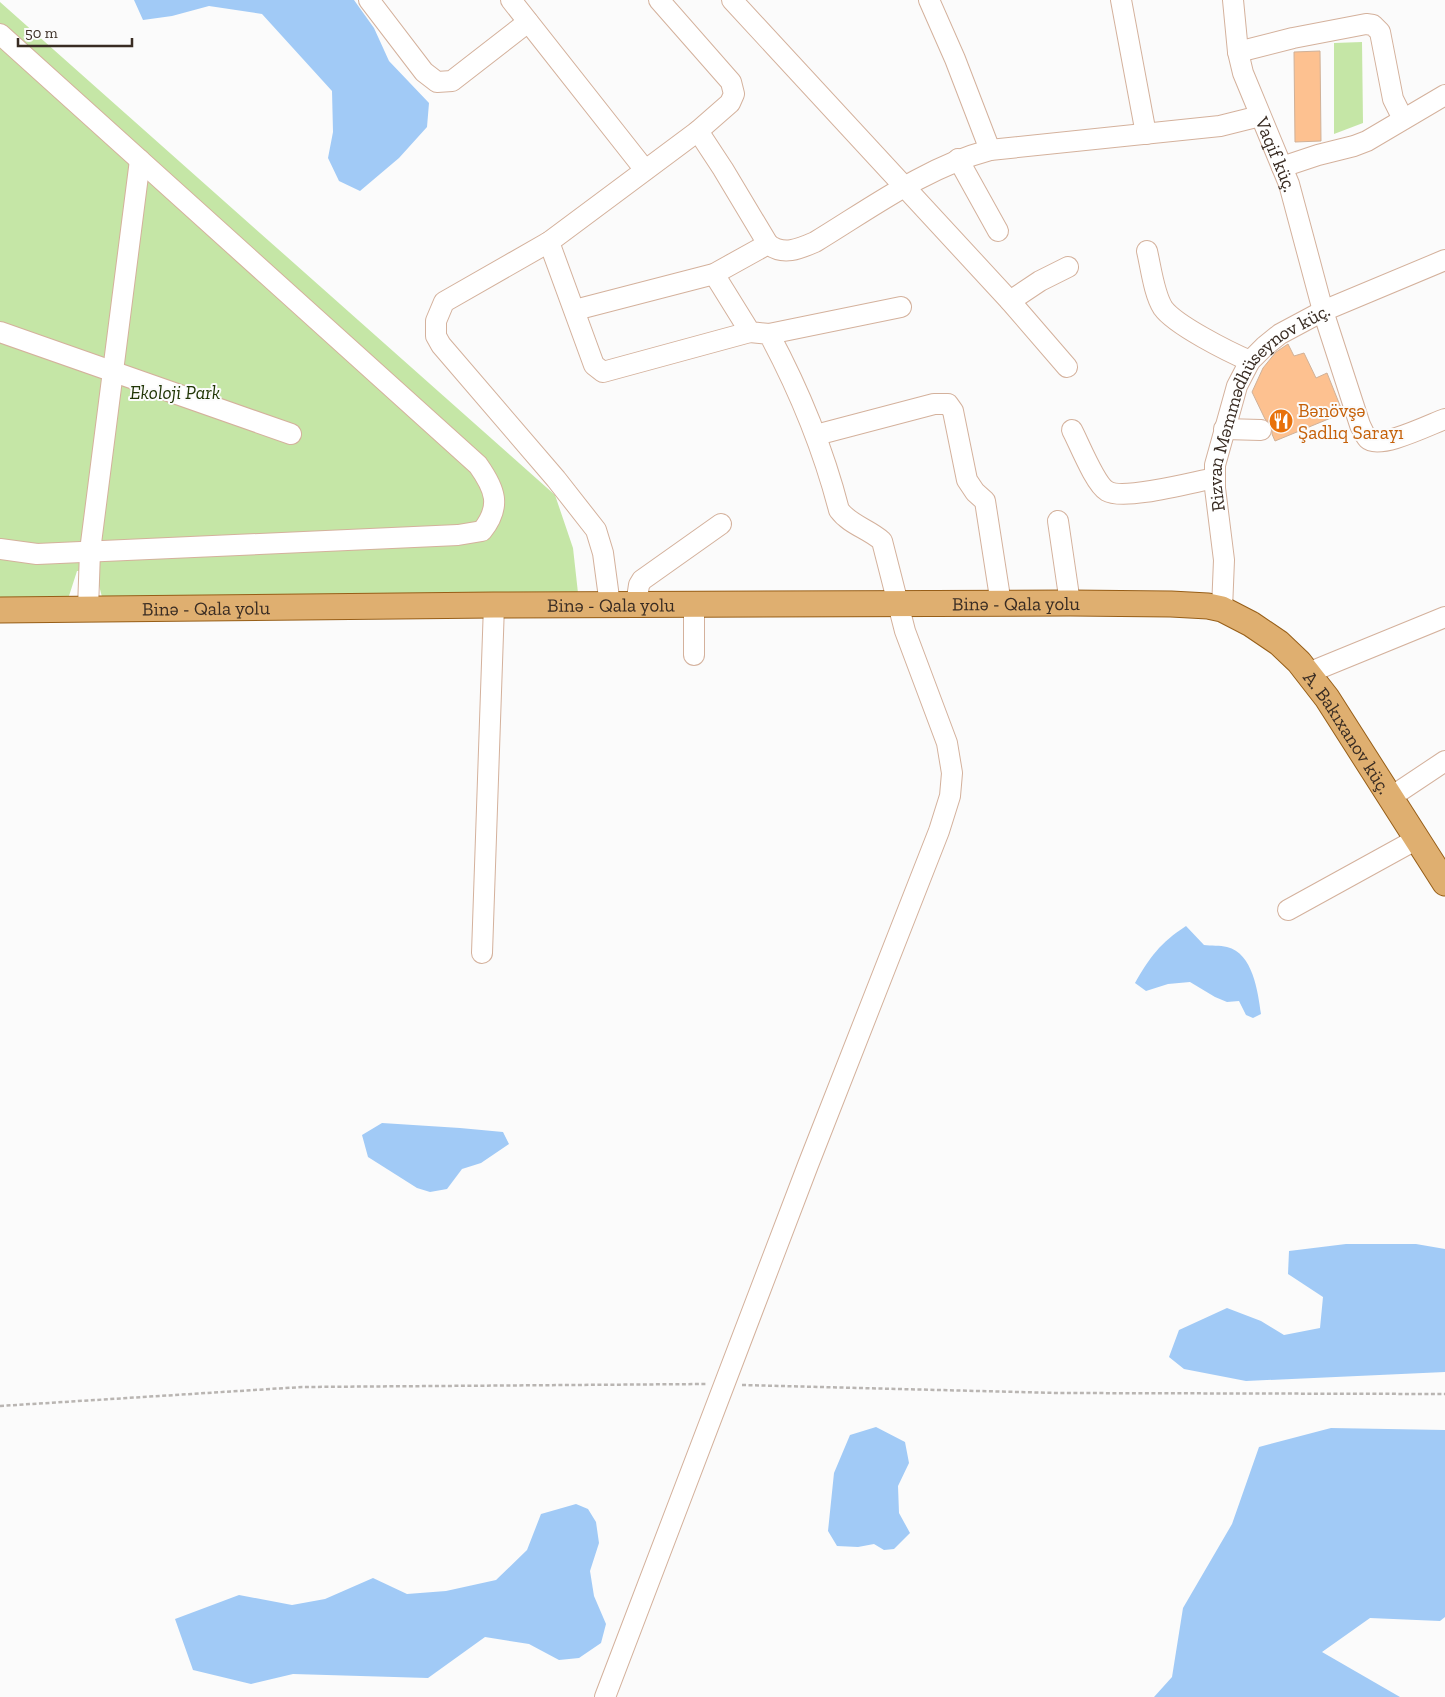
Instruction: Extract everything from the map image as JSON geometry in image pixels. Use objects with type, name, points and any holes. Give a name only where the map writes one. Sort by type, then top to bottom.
[{"type":"main road","name":"Binə - Qala yolu","points":[[0,610],[494,605],[1070,603],[1196,605],[1222,609]]},
{"type":"main road","name":"A. Bakıxanov küç.","points":[[1222,609],[1241,617],[1262,630],[1291,654],[1308,673],[1327,698],[1445,884]]},
{"type":"street","points":[[369,0],[424,72],[437,82],[452,81],[528,22]]},
{"type":"street","points":[[511,0],[645,170]]},
{"type":"street","points":[[610,605],[603,553],[596,530],[556,479],[441,345],[436,336],[436,321],[444,302],[549,242],[698,131],[730,103],[734,94],[731,82],[659,0]]},
{"type":"street","points":[[732,0],[1010,301],[1067,367]]},
{"type":"street","points":[[929,0],[955,59],[990,150]]},
{"type":"street","points":[[1120,0],[1146,134]]},
{"type":"street","name":"Vaqif küç.","points":[[1233,0],[1238,52],[1243,73],[1289,184],[1323,310],[1360,425],[1368,440],[1376,443],[1387,442],[1445,419]]},
{"type":"street","points":[[1238,52],[1293,38],[1366,24],[1373,25],[1380,32],[1393,98],[1404,119]]},
{"type":"street","points":[[0,34],[478,465],[489,480],[495,498],[492,519],[482,531],[458,535],[37,554],[0,549]]},
{"type":"street","points":[[1282,167],[1367,141],[1445,95]]},
{"type":"street","points":[[698,131],[768,244],[776,250],[789,251],[815,242],[905,187],[958,159],[990,150],[1220,126],[1260,116]]},
{"type":"street","points":[[958,159],[998,231]]},
{"type":"street","points":[[88,610],[90,551],[140,160]]},
{"type":"street","points":[[549,242],[594,365],[603,372],[759,333],[901,307]]},
{"type":"street","points":[[574,310],[714,274],[768,244]]},
{"type":"street","points":[[1147,251],[1162,307],[1170,316],[1217,345],[1250,361]]},
{"type":"street","name":"Rizvan Məmmədhüseynov küç.","points":[[1222,609],[1224,560],[1214,478],[1216,459],[1237,386],[1250,361],[1280,334],[1323,310],[1445,260]]},
{"type":"street","points":[[1010,301],[1040,280],[1068,267]]},
{"type":"street","points":[[605,1697],[808,1165],[939,831],[950,796],[952,773],[947,743],[905,631],[882,541],[874,533],[844,516],[840,510],[816,435],[789,373],[714,274]]},
{"type":"street","points":[[0,332],[291,434]]},
{"type":"street","points":[[816,435],[934,404],[948,404],[953,411],[967,480],[975,492],[985,501],[1001,604]]},
{"type":"street","points":[[1224,429],[1261,430]]},
{"type":"street","points":[[1072,430],[1096,479],[1107,491],[1129,494],[1214,478]]},
{"type":"street","points":[[1058,521],[1070,603]]},
{"type":"street","points":[[636,605],[639,585],[642,580],[721,524]]},
{"type":"street","points":[[482,953],[494,605]]},
{"type":"street","points":[[694,605],[694,655]]},
{"type":"street","points":[[1308,673],[1445,617]]},
{"type":"street","points":[[1391,797],[1445,761]]},
{"type":"street","points":[[1288,910],[1417,839]]},
{"type":"green space","name":"Ekoloji Park","points":[[0,2],[555,495],[573,548],[578,593],[102,597],[95,570],[77,571],[69,596],[0,599]]},
{"type":"green space","points":[[1362,42],[1363,123],[1334,134],[1334,43]]},
{"type":"water","points":[[134,0],[354,0],[374,28],[389,61],[429,103],[427,127],[399,158],[360,191],[339,181],[328,158],[333,132],[332,91],[262,14],[209,6],[172,16],[143,20]]},
{"type":"water","points":[[1186,926],[1204,945],[1227,947],[1243,957],[1253,974],[1261,1014],[1253,1018],[1246,1015],[1239,1001],[1227,1002],[1190,982],[1168,984],[1146,991],[1135,983],[1156,951],[1169,938]]},
{"type":"water","points":[[382,1123],[503,1132],[509,1144],[481,1163],[462,1169],[447,1189],[430,1192],[417,1188],[368,1157],[362,1135]]},
{"type":"water","points":[[1346,1244],[1416,1244],[1445,1249],[1445,1372],[1246,1381],[1184,1369],[1169,1357],[1179,1330],[1227,1308],[1261,1321],[1284,1335],[1320,1328],[1323,1297],[1288,1274],[1289,1251]]},
{"type":"water","points":[[876,1427],[905,1442],[909,1463],[898,1486],[899,1513],[910,1533],[894,1549],[884,1550],[874,1544],[858,1547],[837,1546],[828,1531],[834,1473],[850,1435]]},
{"type":"water","points":[[1331,1428],[1445,1430],[1445,1617],[1440,1621],[1370,1618],[1322,1652],[1400,1697],[1154,1697],[1172,1677],[1183,1608],[1232,1524],[1259,1447]]},
{"type":"water","points":[[576,1504],[588,1509],[596,1522],[599,1543],[590,1571],[594,1596],[606,1624],[601,1643],[579,1658],[559,1660],[529,1644],[485,1637],[428,1678],[293,1674],[251,1684],[193,1670],[175,1619],[239,1595],[292,1605],[325,1599],[373,1578],[407,1594],[446,1591],[496,1580],[527,1550],[541,1514]]},
{"type":"building","points":[[1320,51],[1321,141],[1295,142],[1294,52]]},
{"type":"building","points":[[1288,344],[1294,356],[1304,353],[1316,378],[1327,373],[1343,413],[1275,441],[1272,434],[1272,425],[1265,419],[1252,392],[1263,368],[1276,352]]},
{"type":"place","name":"Bənövşə Şadlıq Sarayı","points":[[1281,421]]}]
